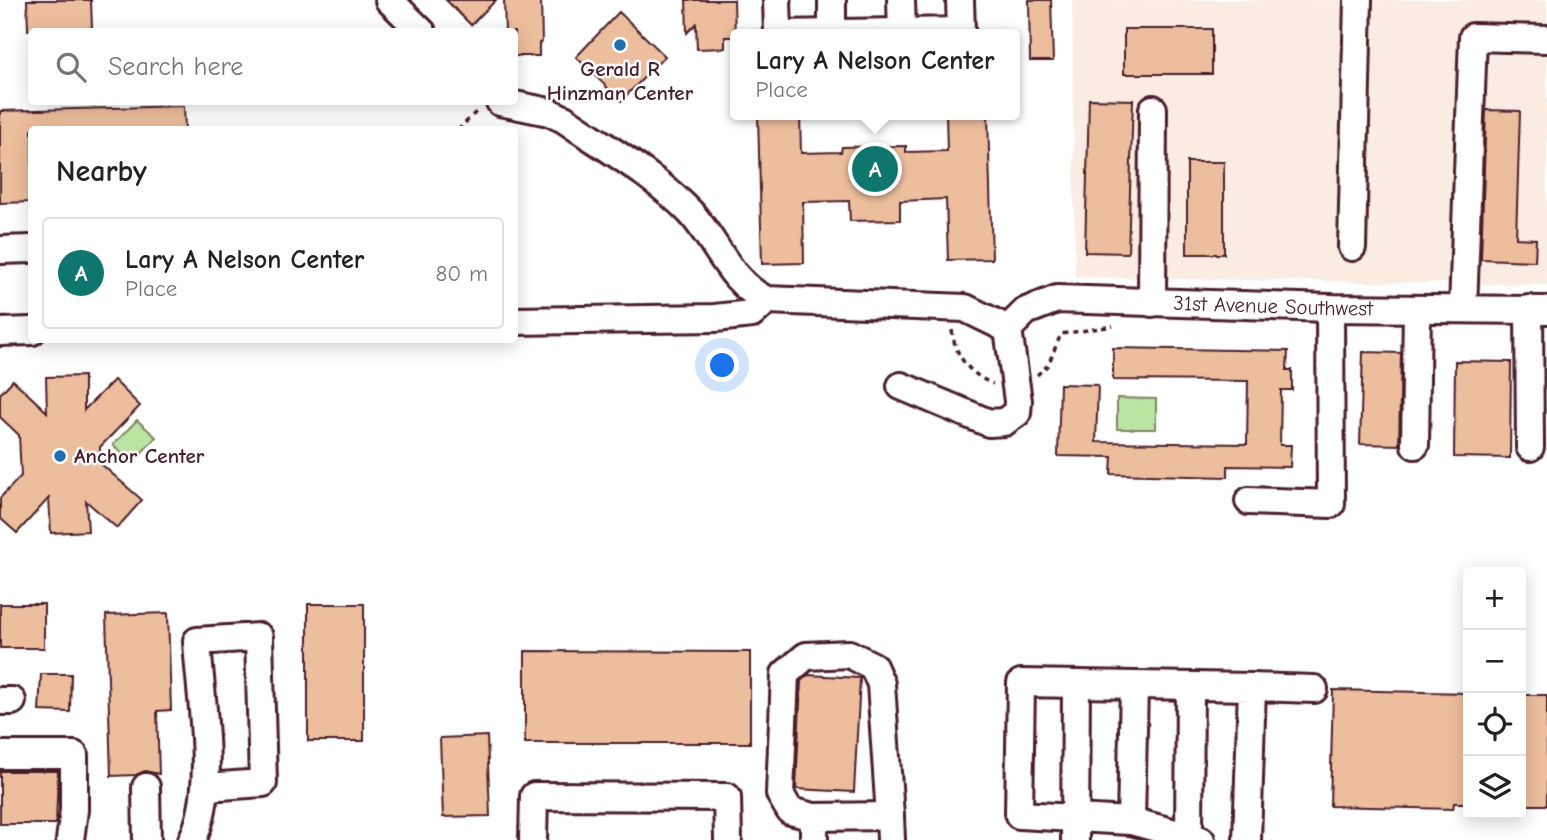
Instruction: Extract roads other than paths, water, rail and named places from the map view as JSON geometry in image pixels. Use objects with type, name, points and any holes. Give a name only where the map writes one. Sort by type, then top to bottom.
[{"type":"street","points":[[389,0],[418,28]]},
{"type":"street","points":[[777,0],[778,29]]},
{"type":"street","points":[[832,0],[832,29]]},
{"type":"street","points":[[901,0],[902,29]]},
{"type":"street","points":[[960,0],[961,29]]},
{"type":"street","points":[[1352,247],[1358,0]]},
{"type":"street","points":[[1463,309],[1473,37],[1547,40]]},
{"type":"street","points":[[515,105],[550,112],[564,119],[654,182],[692,215],[745,287],[767,300],[965,307],[1008,328],[1017,413],[1004,422],[989,423],[901,386]]},
{"type":"street","points":[[1153,109],[1153,303]]},
{"type":"street","points":[[0,250],[28,249]]},
{"type":"street","name":"31st Avenue Southwest","points":[[1008,328],[1026,310],[1057,299],[1416,310],[1538,309]]},
{"type":"street","points":[[518,321],[752,314],[767,300]]},
{"type":"street","points":[[1249,501],[1331,504],[1330,308]]},
{"type":"street","points":[[1530,447],[1538,309]]},
{"type":"street","points":[[1415,445],[1416,310]]},
{"type":"street","points":[[0,331],[28,331]]},
{"type":"street","points":[[192,840],[201,823],[206,787],[197,641],[259,637],[263,783],[206,787]]},
{"type":"street","points":[[849,654],[873,666],[881,684],[891,828],[814,829],[790,811],[780,794],[785,674],[806,656],[849,654]]},
{"type":"street","points":[[1190,686],[1195,838],[1131,821],[1075,829],[1019,815],[1021,683],[1252,687],[1314,689]]},
{"type":"street","points":[[1075,829],[1076,684]]},
{"type":"street","points":[[1131,821],[1134,685]]},
{"type":"street","points":[[1247,840],[1252,687]]},
{"type":"street","points":[[0,755],[74,755],[74,810],[70,840]]},
{"type":"street","points":[[146,787],[147,840]]},
{"type":"street","points":[[533,840],[534,796],[727,797],[728,840]]},
{"type":"place","name":"Gerald R Hinzman Center","points":[[620,45]]},
{"type":"place","name":"Lary A Nelson Center","points":[[875,169]]},
{"type":"place","name":"Anchor Center","points":[[60,456]]}]
